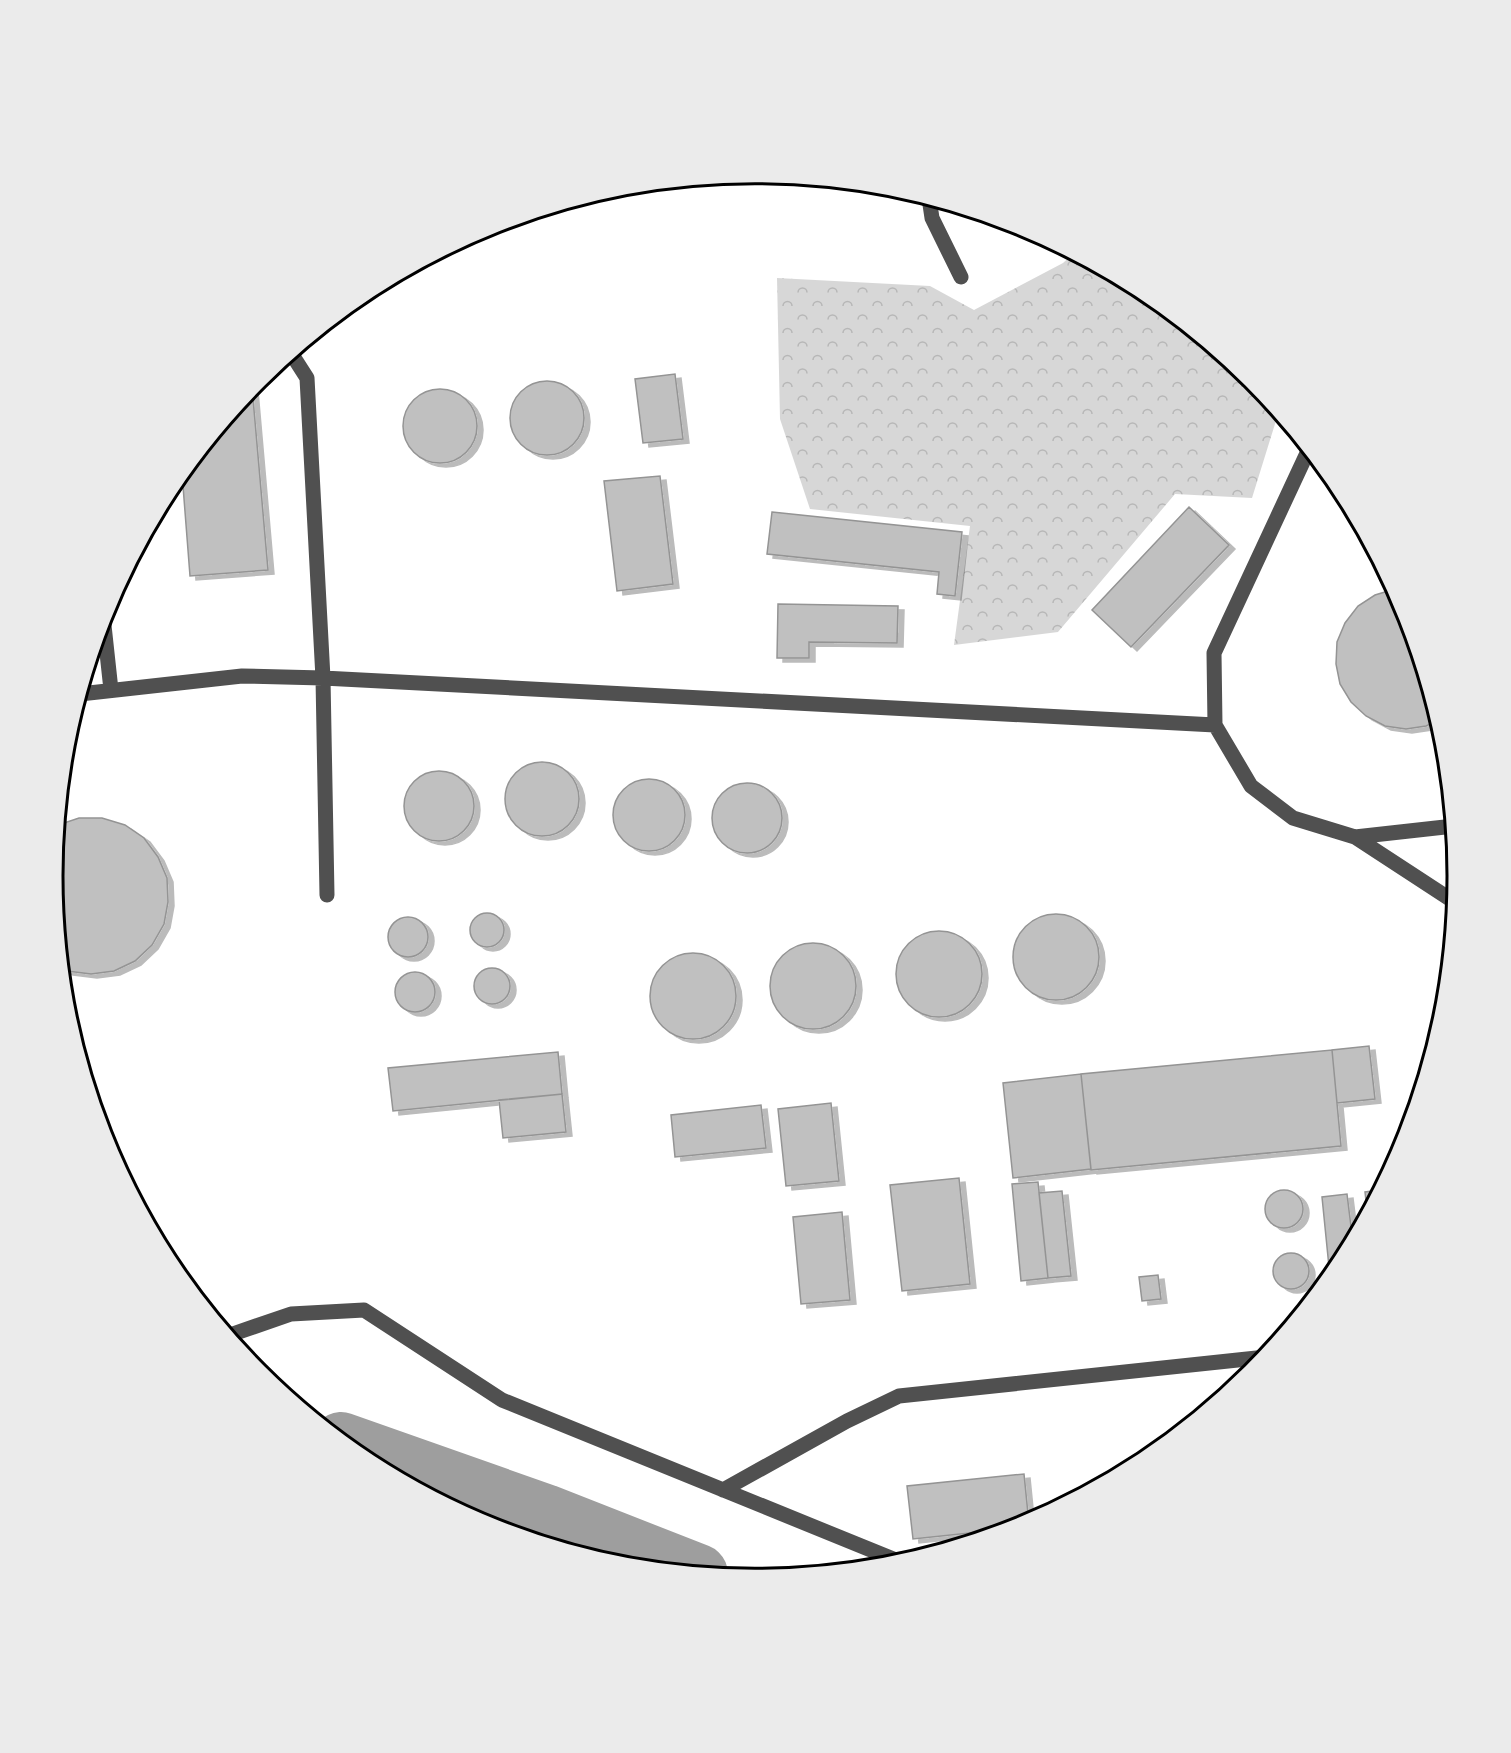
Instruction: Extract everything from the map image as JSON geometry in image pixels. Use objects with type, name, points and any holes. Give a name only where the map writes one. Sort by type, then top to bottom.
[{"type":"street","points":[[930,207],[932,218],[961,277]]},
{"type":"street","points":[[295,360],[307,378],[323,678],[327,895]]},
{"type":"street","points":[[1305,456],[1214,654],[1215,725],[1251,786],[1293,818],[1355,837],[1448,897]]},
{"type":"street","points":[[106,638],[111,690]]},
{"type":"street","points":[[88,693],[242,676],[323,678],[1215,725]]},
{"type":"street","points":[[1355,837],[1447,827]]},
{"type":"street","points":[[235,1333],[291,1314],[364,1310],[502,1400],[887,1557]]},
{"type":"street","points":[[723,1490],[847,1421],[899,1396],[1251,1360]]},
{"type":"green space","points":[[1068,258],[1102,277],[1177,327],[1245,387],[1276,420],[1252,498],[1175,494],[1058,632],[954,645],[970,526],[810,509],[780,419],[777,278],[930,286],[974,310]]},
{"type":"building","points":[[675,374],[683,439],[643,443],[635,379]]},
{"type":"building","points":[[540,381],[554,381],[568,387],[578,397],[584,411],[584,425],[578,439],[568,449],[554,455],[540,455],[526,449],[516,439],[510,425],[510,411],[516,397],[526,387]]},
{"type":"building","points":[[433,389],[447,389],[461,395],[471,405],[477,419],[477,433],[471,447],[461,457],[447,463],[433,463],[419,457],[409,447],[403,433],[403,419],[409,405],[419,395]]},
{"type":"building","points":[[253,401],[268,570],[190,576],[183,488],[206,455]]},
{"type":"building","points":[[660,476],[673,584],[617,591],[604,481]]},
{"type":"building","points":[[1189,507],[1229,545],[1131,647],[1092,610]]},
{"type":"building","points":[[772,512],[962,532],[955,596],[937,594],[939,572],[767,554]]},
{"type":"building","points":[[1386,592],[1395,611],[1424,697],[1431,724],[1426,726],[1406,729],[1385,726],[1366,716],[1351,702],[1340,684],[1336,664],[1337,642],[1345,623],[1358,606],[1375,595]]},
{"type":"building","points":[[778,604],[898,606],[897,643],[809,642],[809,658],[777,658]]},
{"type":"building","points":[[542,762],[556,765],[568,773],[576,785],[579,799],[576,813],[568,825],[556,833],[542,836],[528,833],[516,825],[508,813],[505,799],[508,785],[516,773],[528,765]]},
{"type":"building","points":[[446,771],[459,777],[468,786],[472,792],[474,806],[472,820],[464,831],[453,839],[432,841],[414,831],[406,820],[404,799],[414,781],[425,773]]},
{"type":"building","points":[[649,779],[669,785],[679,795],[685,815],[679,835],[669,845],[649,851],[629,845],[619,835],[613,815],[619,795],[629,785]]},
{"type":"building","points":[[747,783],[766,789],[776,799],[782,818],[776,837],[766,847],[747,853],[728,847],[718,837],[712,818],[718,799],[728,789]]},
{"type":"building","points":[[79,818],[102,818],[125,825],[144,838],[158,857],[167,878],[168,902],[164,924],[152,945],[135,961],[114,971],[91,974],[70,971],[64,922],[65,823]]},
{"type":"building","points":[[487,913],[499,918],[504,930],[499,942],[487,947],[475,942],[470,930],[475,918]]},
{"type":"building","points":[[1056,914],[1080,921],[1092,933],[1099,957],[1092,981],[1080,993],[1056,1000],[1032,993],[1020,981],[1013,957],[1020,933],[1032,921]]},
{"type":"building","points":[[408,917],[422,923],[428,937],[422,951],[408,957],[394,951],[388,937],[394,923]]},
{"type":"building","points":[[939,931],[963,938],[975,950],[982,974],[975,998],[963,1010],[939,1017],[915,1010],[903,998],[896,974],[903,950],[915,938]]},
{"type":"building","points":[[813,943],[837,950],[849,962],[856,986],[849,1010],[837,1022],[813,1029],[789,1022],[777,1010],[770,986],[777,962],[789,950]]},
{"type":"building","points":[[693,953],[717,960],[729,972],[736,996],[729,1020],[717,1032],[693,1039],[669,1032],[657,1020],[650,996],[657,972],[669,960]]},
{"type":"building","points":[[492,968],[505,973],[510,986],[505,999],[492,1004],[479,999],[474,986],[479,973]]},
{"type":"building","points":[[415,972],[429,978],[435,992],[429,1006],[415,1012],[401,1006],[395,992],[401,978]]},
{"type":"building","points":[[1369,1046],[1375,1099],[1337,1103],[1332,1050]]},
{"type":"building","points":[[1332,1050],[1341,1146],[1091,1170],[1081,1074]]},
{"type":"building","points":[[558,1052],[562,1094],[393,1111],[388,1068]]},
{"type":"building","points":[[1081,1074],[1091,1169],[1013,1178],[1003,1083]]},
{"type":"building","points":[[562,1094],[566,1132],[503,1138],[499,1100]]},
{"type":"building","points":[[831,1103],[839,1181],[786,1186],[778,1109]]},
{"type":"building","points":[[761,1105],[766,1148],[675,1157],[671,1115]]},
{"type":"building","points":[[959,1178],[970,1284],[902,1291],[890,1185]]},
{"type":"building","points":[[1038,1182],[1048,1278],[1021,1281],[1012,1184]]},
{"type":"building","points":[[1284,1190],[1298,1195],[1303,1209],[1298,1223],[1284,1228],[1270,1223],[1265,1209],[1270,1195]]},
{"type":"building","points":[[1062,1191],[1071,1276],[1048,1278],[1039,1193]]},
{"type":"building","points":[[1373,1191],[1366,1203],[1365,1192]]},
{"type":"building","points":[[1347,1194],[1351,1229],[1329,1264],[1322,1197]]},
{"type":"building","points":[[842,1212],[850,1300],[801,1304],[793,1217]]},
{"type":"building","points":[[1291,1253],[1304,1258],[1309,1271],[1304,1284],[1291,1289],[1278,1284],[1273,1271],[1278,1258]]},
{"type":"building","points":[[1158,1275],[1161,1299],[1142,1301],[1139,1277]]},
{"type":"building","points":[[1024,1474],[1028,1513],[977,1532],[913,1539],[907,1486]]},
{"type":"waterway","points":[[373,1453],[545,1514],[672,1564]]}]
